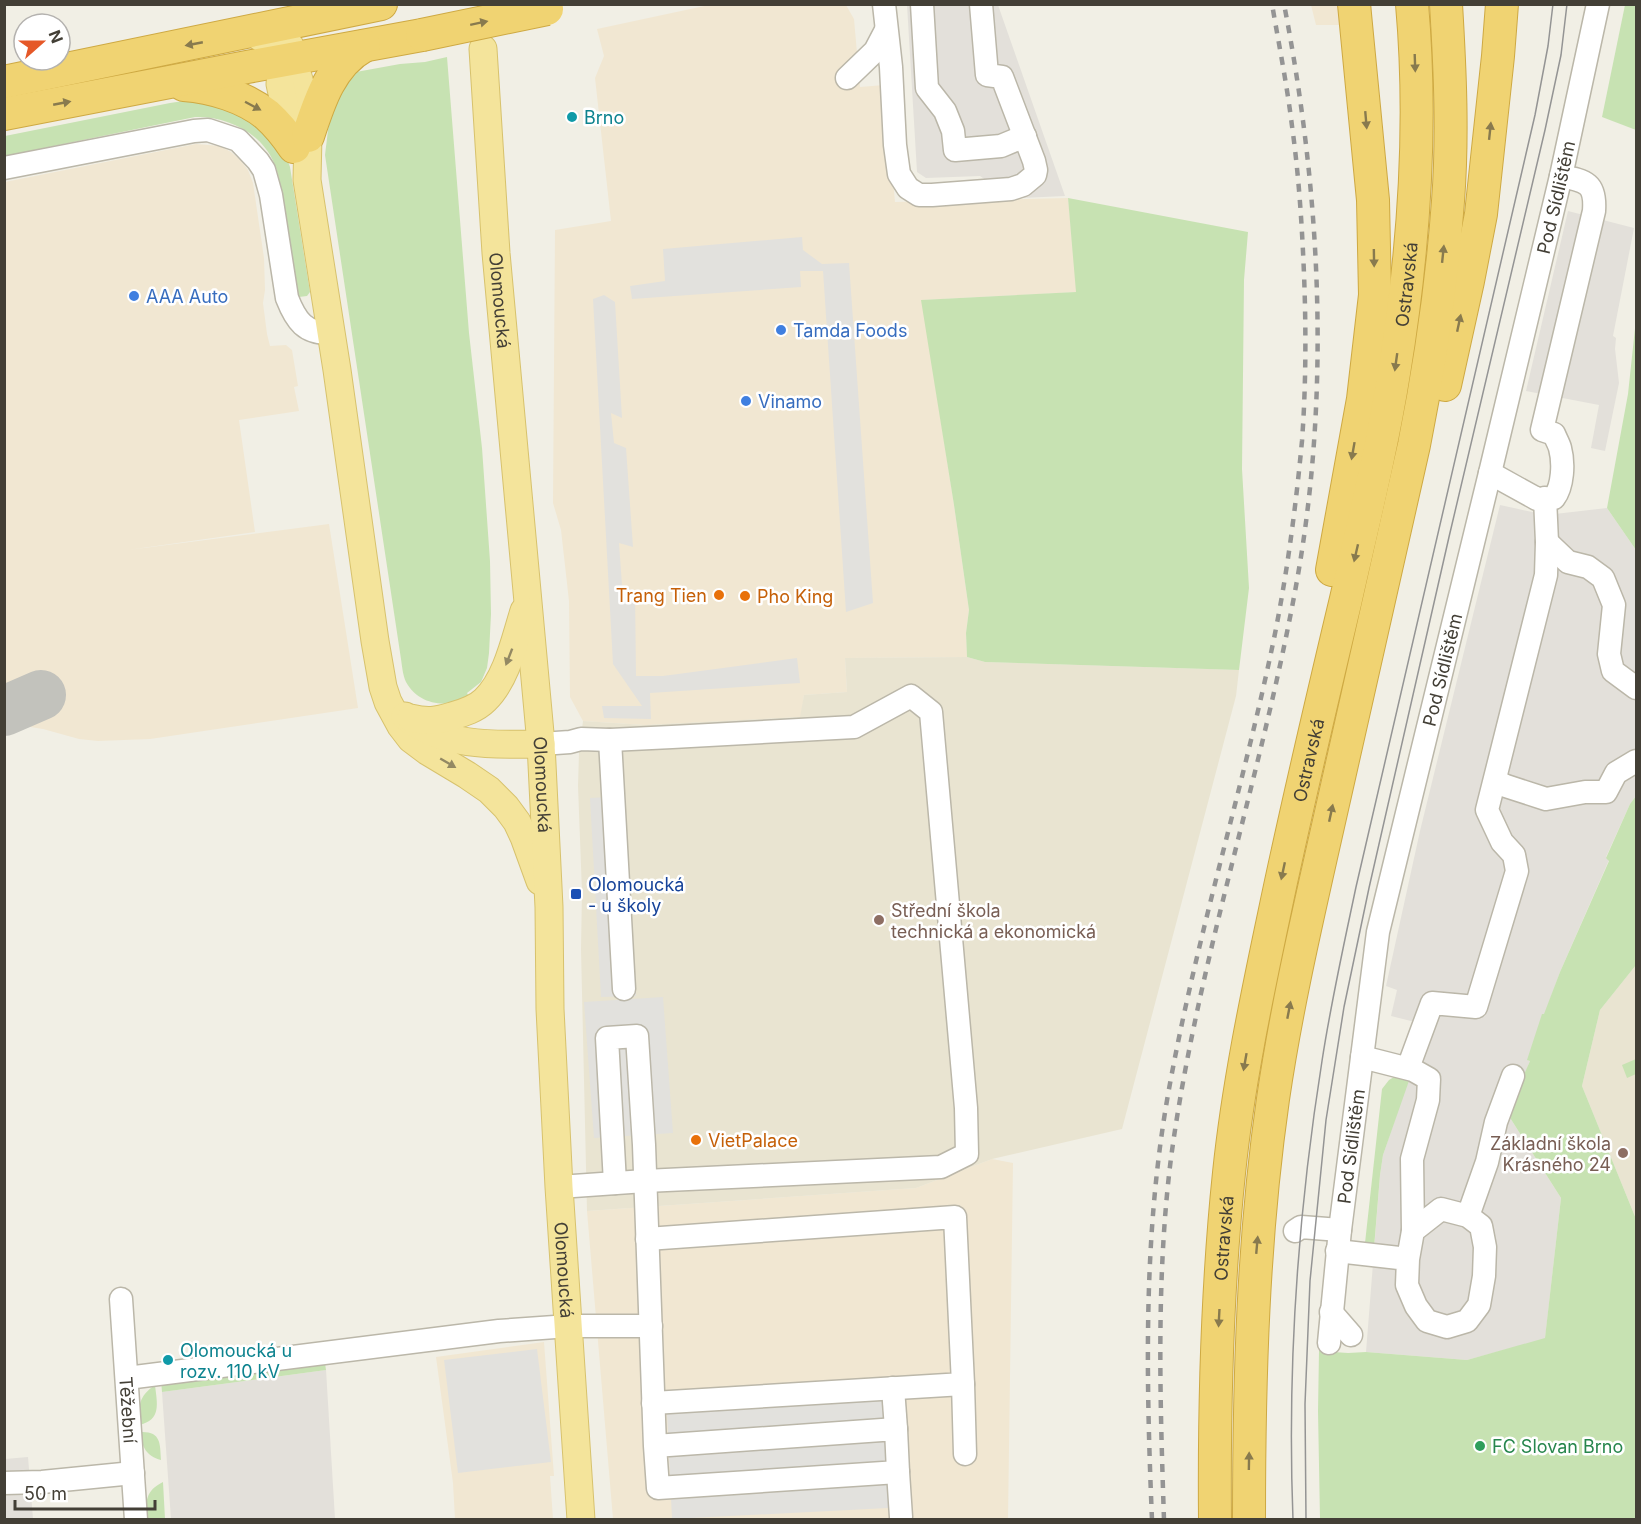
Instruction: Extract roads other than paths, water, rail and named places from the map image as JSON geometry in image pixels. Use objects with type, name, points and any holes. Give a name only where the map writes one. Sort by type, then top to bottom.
[{"type":"highway","points":[[4,82],[381,4]]},
{"type":"highway","points":[[1296,814],[1313,675],[1363,399],[1375,295],[1373,200],[1354,4]]},
{"type":"highway","name":"Ostravská","points":[[1249,1520],[1252,1341],[1264,1166],[1287,1018],[1307,921],[1416,436],[1425,386],[1438,299],[1448,200],[1450,86],[1446,4]]},
{"type":"highway","points":[[1356,703],[1378,649],[1424,484],[1466,291],[1483,194],[1502,4]]},
{"type":"highway","points":[[4,114],[422,35],[557,7]]},
{"type":"highway","name":"Ostravská","points":[[1215,1520],[1216,1365],[1229,1174],[1236,1117],[1254,1011],[1296,814],[1367,506],[1394,374],[1409,269],[1414,211],[1417,114],[1407,10]]},
{"type":"highway","points":[[156,84],[192,86],[231,95],[261,111],[283,132],[301,141],[336,72],[354,51],[364,46]]},
{"type":"main road","points":[[307,19],[293,39],[281,72],[280,84],[301,141],[383,687],[388,702],[411,739],[496,795],[506,807],[524,837],[549,907]]},
{"type":"main road","points":[[252,32],[276,48],[287,59]]},
{"type":"main road","name":"Olomoucká","points":[[483,50],[496,253],[541,744],[559,1187],[581,1520]]},
{"type":"main road","points":[[406,717],[424,722],[436,720],[458,715],[484,702],[506,666],[528,602]]},
{"type":"main road","points":[[380,670],[390,697],[397,708],[420,728],[449,738],[495,745],[541,744]]},
{"type":"street","points":[[884,4],[899,174],[908,188],[919,195],[1011,189],[1023,185],[1035,175],[1036,170],[1025,136],[1002,77],[987,75],[981,4]]},
{"type":"street","points":[[922,4],[927,88],[945,111],[953,131],[955,150],[1001,146],[1025,136]]},
{"type":"street","name":"Pod Sídlištěm","points":[[1329,1343],[1338,1241],[1378,932],[1561,176],[1598,4]]},
{"type":"street","points":[[847,78],[875,51],[886,30]]},
{"type":"street","points":[[4,168],[194,131],[220,132],[238,140],[264,170],[271,195],[292,310],[304,327],[313,332],[331,333]]},
{"type":"street","points":[[1490,473],[1537,499],[1554,498],[1559,491],[1560,449],[1554,434],[1542,430],[1594,211],[1595,197],[1591,188],[1584,182],[1561,176]]},
{"type":"street","points":[[1408,1068],[1432,1003],[1476,1007],[1517,871],[1514,855],[1502,842],[1486,810],[1542,598],[1546,574],[1547,542],[1545,498]]},
{"type":"street","points":[[1547,542],[1568,562],[1588,567],[1604,578],[1614,605],[1609,654],[1613,671],[1636,687]]},
{"type":"street","points":[[541,744],[581,740],[854,727],[910,696],[931,712],[966,1108],[967,1154],[941,1167],[559,1187]]},
{"type":"street","points":[[610,740],[624,989]]},
{"type":"street","points":[[1495,781],[1546,800],[1586,792],[1606,792],[1617,773],[1636,761]]},
{"type":"street","points":[[615,1183],[607,1038],[637,1036],[658,1488],[898,1472]]},
{"type":"street","points":[[1362,1057],[1408,1068],[1429,1079],[1428,1100],[1412,1159],[1413,1231],[1408,1259],[1407,1285],[1416,1306],[1427,1321],[1446,1326],[1467,1321],[1479,1305],[1484,1276],[1485,1247],[1481,1226],[1468,1216],[1441,1209],[1413,1231]]},
{"type":"street","points":[[1468,1216],[1488,1162],[1496,1122],[1513,1076]]},
{"type":"street","points":[[647,1239],[955,1217],[965,1454]]},
{"type":"street","points":[[1294,1231],[1307,1227],[1338,1241],[1408,1259]]},
{"type":"street","name":"Těžební","points":[[121,1299],[136,1520]]},
{"type":"street","points":[[1332,1312],[1351,1335]]},
{"type":"street","points":[[127,1378],[499,1331],[569,1326],[651,1326]]},
{"type":"street","points":[[654,1403],[963,1384]]},
{"type":"street","points":[[893,1388],[900,1517]]},
{"type":"street","points":[[655,1446],[896,1429]]},
{"type":"street","points":[[4,1484],[133,1473]]},
{"type":"tram line","points":[[1293,1520],[1292,1405],[1296,1289],[1306,1175],[1326,1039],[1356,887],[1535,115],[1553,4]]},
{"type":"tram line","points":[[1306,1520],[1305,1404],[1310,1281],[1326,1120],[1344,1007],[1449,537],[1545,130],[1561,55],[1567,4]]},
{"type":"railway","points":[[1152,1520],[1148,1412],[1148,1304],[1161,1143],[1179,1035],[1275,635],[1289,552],[1302,441],[1305,337],[1300,207],[1290,111],[1272,4]]},
{"type":"railway","points":[[1164,1520],[1161,1293],[1171,1158],[1182,1086],[1197,1014],[1282,658],[1307,514],[1314,441],[1317,295],[1313,221],[1297,76],[1284,4]]},
{"type":"place","name":"Brno","points":[[572,117]]},
{"type":"place","name":"AAA Auto","points":[[134,296]]},
{"type":"place","name":"Tamda Foods","points":[[781,330]]},
{"type":"place","name":"Vinamo","points":[[746,401]]},
{"type":"place","name":"Trang Tien","points":[[719,595]]},
{"type":"place","name":"Pho King","points":[[745,596]]},
{"type":"place","name":"Olomoucká - u školy","points":[[576,894]]},
{"type":"place","name":"Střední škola technická a ekonomická","points":[[879,920]]},
{"type":"place","name":"VietPalace","points":[[696,1140]]},
{"type":"place","name":"Základní škola Krásného 24","points":[[1623,1153]]},
{"type":"place","name":"Olomoucká u rozv. 110 kV","points":[[168,1360]]},
{"type":"place","name":"FC Slovan Brno","points":[[1480,1446]]}]
